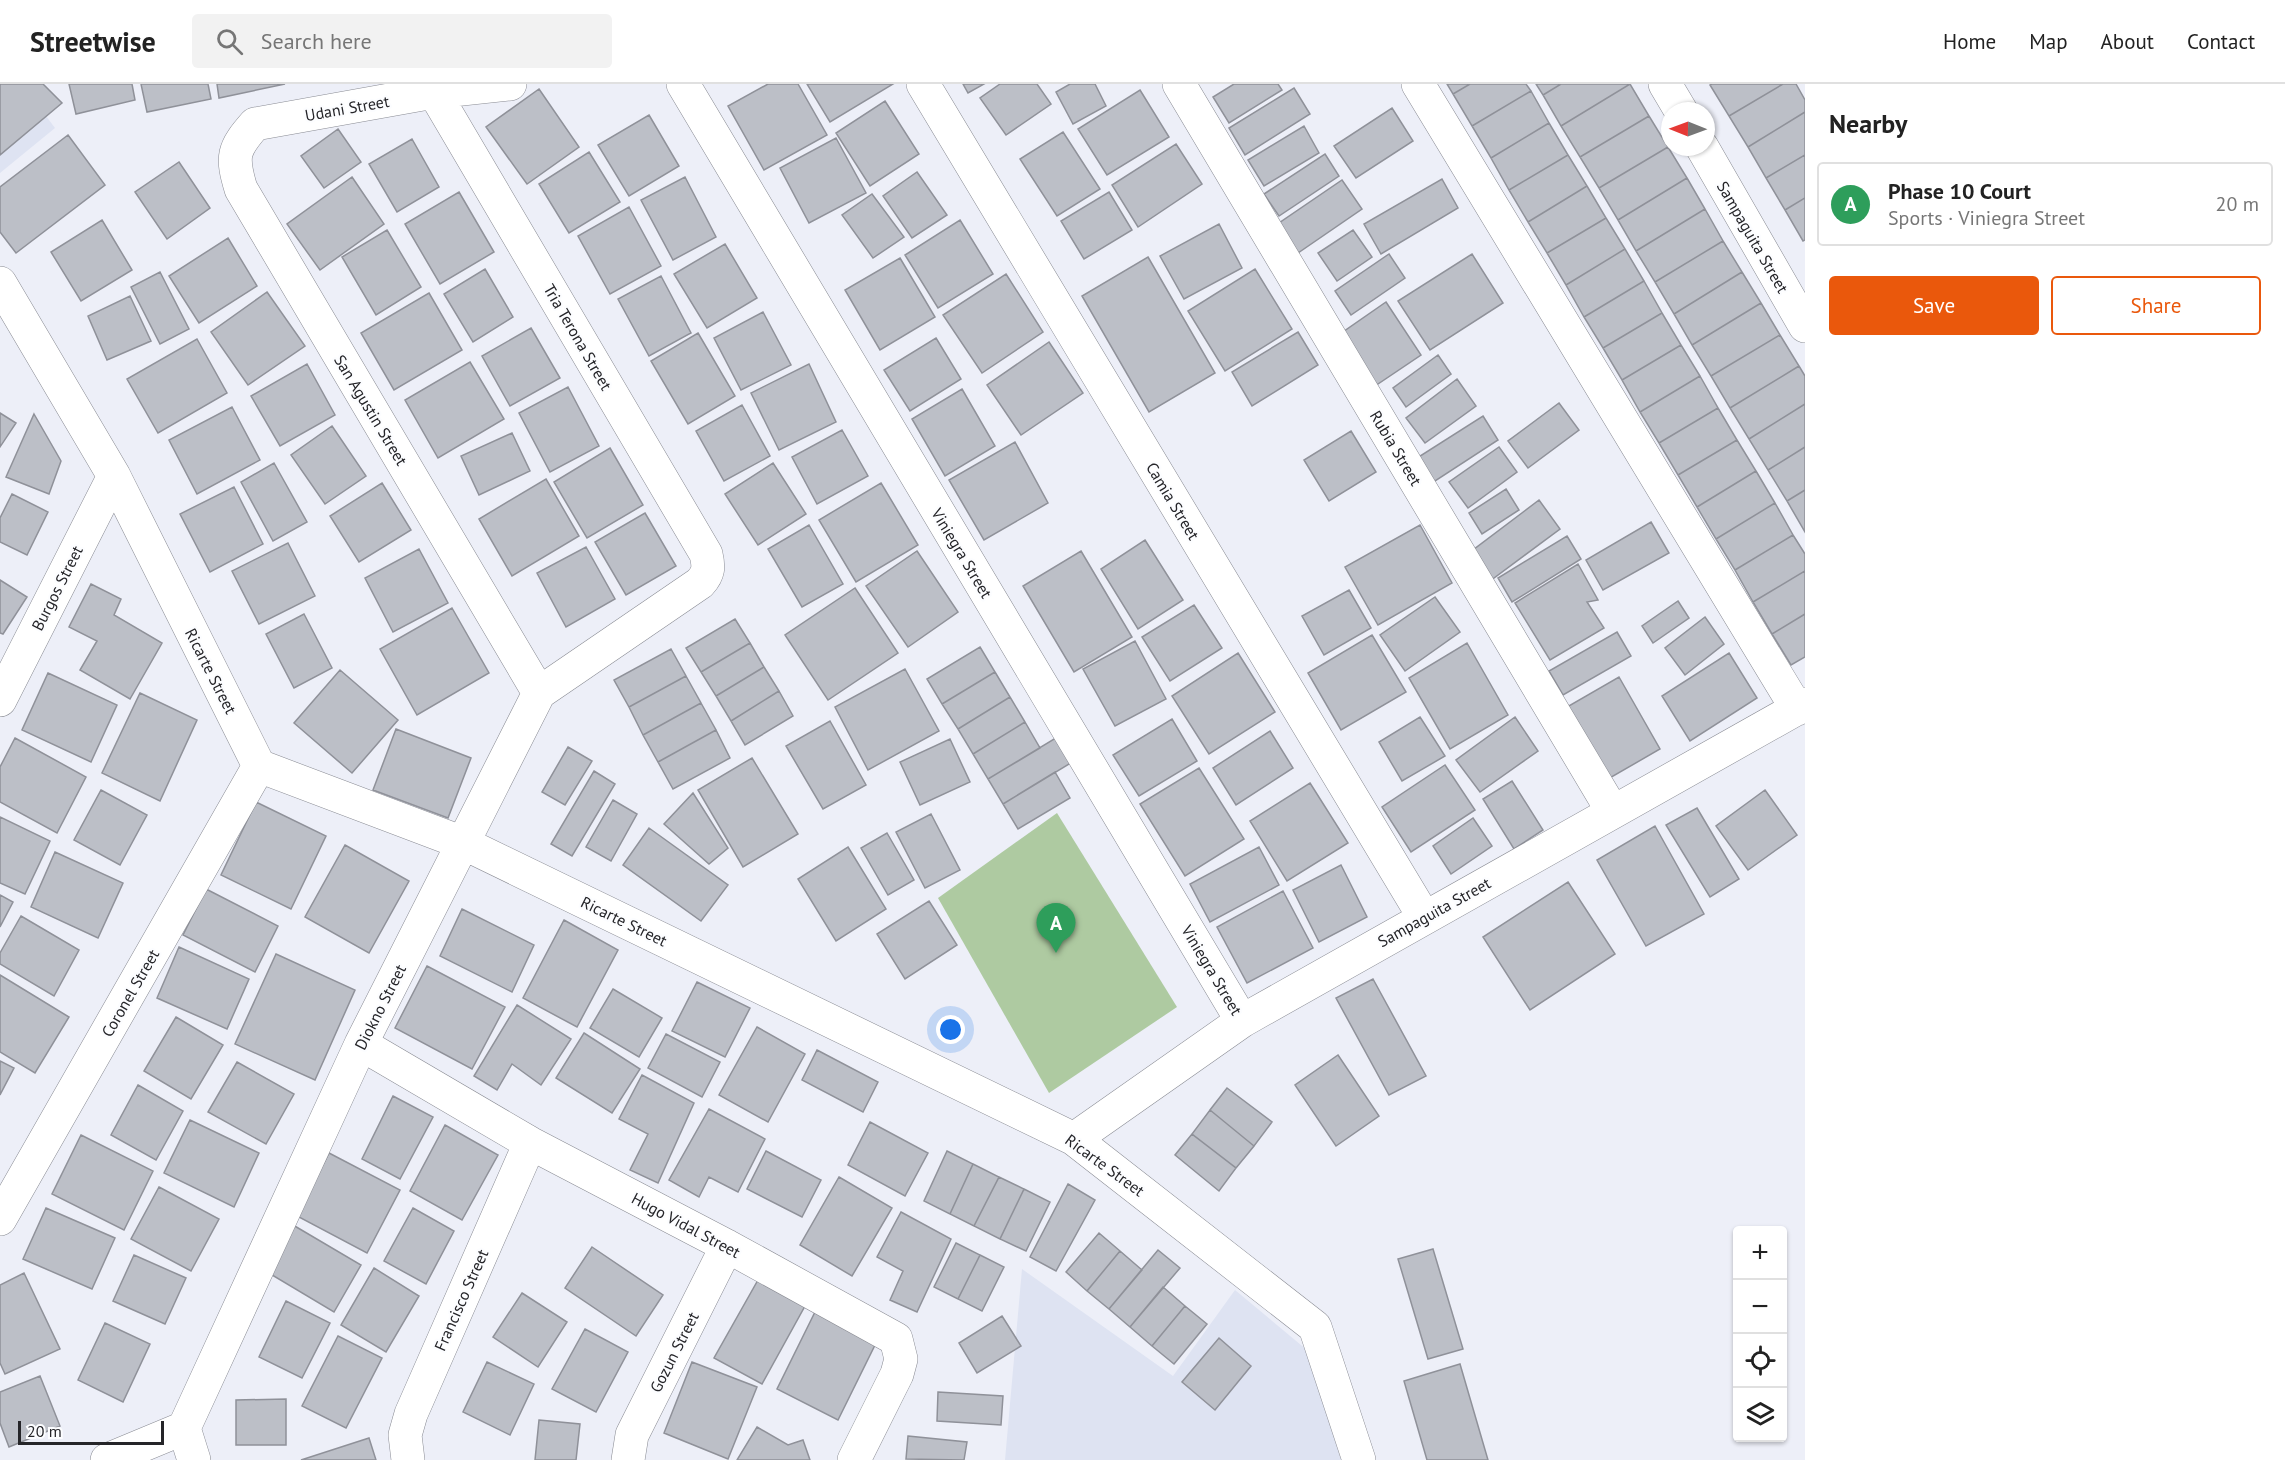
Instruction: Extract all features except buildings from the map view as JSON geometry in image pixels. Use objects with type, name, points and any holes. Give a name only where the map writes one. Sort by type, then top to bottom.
[{"type":"street","name":"Udani Street","points":[[255,124],[434,92],[510,84]]},
{"type":"street","name":"Viniegra Street","points":[[683,84],[1242,1021]]},
{"type":"street","name":"Camia Street","points":[[923,84],[1424,917]]},
{"type":"street","name":"Rubia Street","points":[[1179,84],[1613,812]]},
{"type":"street","points":[[1418,84],[1801,707]]},
{"type":"street","points":[[1665,84],[1676,102]]},
{"type":"street","name":"Tria Terona Street","points":[[434,92],[706,554],[709,566],[706,576],[700,583]]},
{"type":"street","name":"San Agustin Street","points":[[255,124],[239,142],[234,166],[241,189],[539,693]]},
{"type":"street","name":"Sampaguita Street","points":[[1706,156],[1805,326]]},
{"type":"street","name":"Ricarte Street","points":[[0,283],[114,476],[260,766],[463,843],[1074,1139],[1315,1327],[1359,1460]]},
{"type":"street","name":"Burgos Street","points":[[0,700],[114,476]]},
{"type":"street","name":"Diokno Street","points":[[184,1428],[361,1044],[539,693],[700,583]]},
{"type":"street","name":"Sampaguita Street","points":[[1074,1139],[1242,1021],[1801,707]]},
{"type":"street","name":"Coronel Street","points":[[0,1219],[260,766]]},
{"type":"street","name":"Hugo Vidal Street","points":[[361,1044],[530,1143],[727,1246],[896,1339],[901,1359],[897,1374],[854,1460]]},
{"type":"street","name":"Francisco Street","points":[[408,1460],[405,1435],[411,1414],[530,1143]]},
{"type":"street","name":"Gozun Street","points":[[628,1460],[632,1435],[727,1246]]},
{"type":"street","points":[[107,1460],[184,1428],[194,1460]]},
{"type":"shaded area","points":[[0,84],[22,84],[55,128],[0,173]]},
{"type":"shaded area","points":[[1022,1269],[1173,1376],[1235,1290],[1307,1350],[1341,1460],[1005,1460]]},
{"type":"green space","points":[[1057,813],[1177,1007],[1049,1093],[938,898]]},
{"type":"place","name":"Phase 10 Court","points":[[1056,953]]}]
